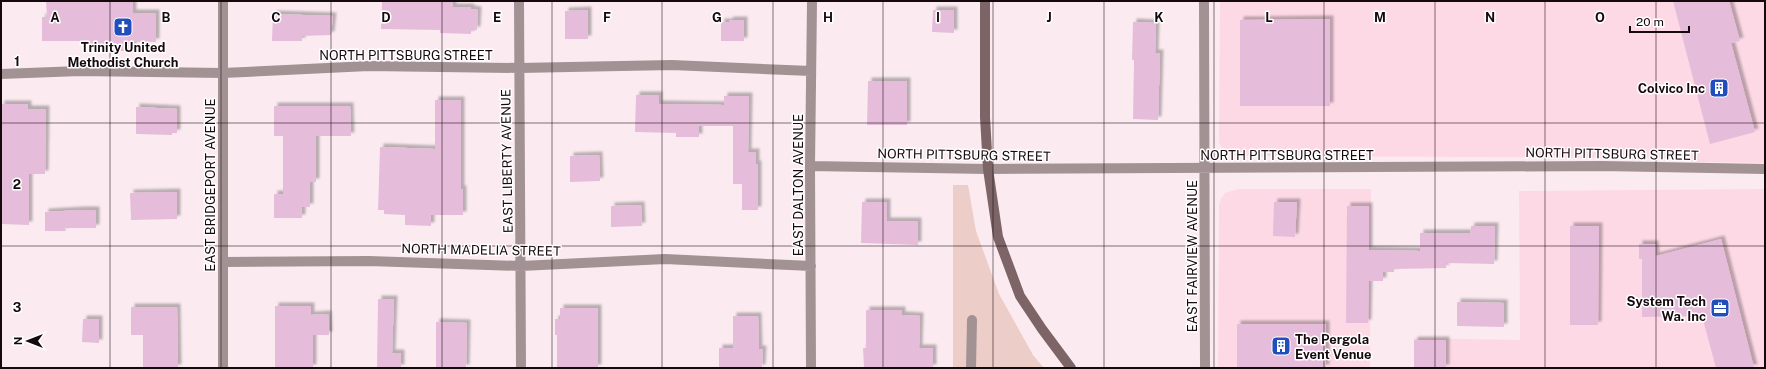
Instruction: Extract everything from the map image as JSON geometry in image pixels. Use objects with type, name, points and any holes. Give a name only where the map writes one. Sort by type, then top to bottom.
[{"type":"main road","points":[[985,1],[985,117],[988,169],[998,237],[1020,296],[1046,335],[1071,368]]},
{"type":"street","name":"EAST BRIDGEPORT AVENUE","points":[[223,1],[223,368]]},
{"type":"street","name":"EAST LIBERTY AVENUE","points":[[519,1],[521,368]]},
{"type":"street","name":"EAST DALTON AVENUE","points":[[811,368],[810,166],[812,1]]},
{"type":"street","name":"EAST FAIRVIEW AVENUE","points":[[1204,1],[1205,368]]},
{"type":"street","name":"NORTH PITTSBURG STREET","points":[[1,74],[80,71],[223,73],[369,66],[519,68],[672,65],[811,71]]},
{"type":"street","name":"NORTH PITTSBURG STREET","points":[[810,166],[988,169],[1602,166],[1765,169]]},
{"type":"street","name":"NORTH MADELIA STREET","points":[[223,262],[369,262],[521,266],[665,259],[811,266]]},
{"type":"street","points":[[971,368],[972,320]]},
{"type":"shaded area","points":[[1220,1],[1765,1],[1765,163],[1699,162],[1668,158],[1237,156],[1230,154],[1224,151],[1219,143]]},
{"type":"shaded area","points":[[953,185],[968,185],[976,231],[999,294],[1033,355],[1044,368],[953,368]]},
{"type":"shaded area","points":[[1238,189],[1371,189],[1370,368],[1218,368],[1219,205],[1225,193]]},
{"type":"shaded area","points":[[1765,189],[1765,368],[1414,368],[1414,338],[1520,340],[1519,191]]},
{"type":"building","name":"Trinity United Methodist Church","points":[[46,1],[133,1],[133,13],[156,13],[156,42],[133,42],[133,51],[90,51],[90,41],[42,41],[42,17],[47,17]]},
{"type":"building","points":[[382,1],[453,2],[453,7],[471,7],[471,9],[478,10],[477,30],[471,30],[471,34],[440,33],[440,30],[381,29]]},
{"type":"building","name":"Colvico Inc","points":[[1673,1],[1729,1],[1740,41],[1731,43],[1755,132],[1710,144]]},
{"type":"building","points":[[588,10],[588,39],[565,39],[565,11]]},
{"type":"building","points":[[933,10],[954,10],[954,33],[932,32]]},
{"type":"building","points":[[273,14],[333,16],[331,35],[302,36],[302,41],[272,41]]},
{"type":"building","points":[[1330,19],[1330,106],[1240,106],[1240,20]]},
{"type":"building","points":[[730,20],[744,20],[744,41],[721,41],[721,22],[729,22]]},
{"type":"building","points":[[1133,22],[1156,23],[1155,53],[1160,53],[1158,120],[1133,119]]},
{"type":"building","points":[[868,81],[907,81],[907,125],[867,125]]},
{"type":"building","points":[[636,95],[659,95],[659,104],[724,105],[724,96],[749,96],[748,152],[756,152],[756,164],[758,164],[758,210],[742,210],[742,184],[733,184],[733,126],[699,126],[699,137],[676,137],[676,133],[635,132]]},
{"type":"building","points":[[435,100],[461,100],[461,189],[463,189],[463,215],[431,215],[431,226],[405,225],[405,215],[384,214],[384,210],[378,210],[380,147],[435,149]]},
{"type":"building","points":[[1,104],[28,104],[28,109],[46,109],[45,174],[29,174],[29,225],[1,224]]},
{"type":"building","points":[[274,106],[350,106],[351,136],[316,136],[316,182],[310,182],[310,207],[302,207],[302,218],[274,218],[274,194],[283,194],[283,136],[274,136]]},
{"type":"building","points":[[136,107],[177,109],[177,133],[172,133],[172,135],[136,134]]},
{"type":"building","points":[[599,155],[600,181],[570,182],[570,156]]},
{"type":"building","points":[[177,192],[177,219],[131,220],[130,193]]},
{"type":"building","points":[[862,202],[887,202],[887,221],[918,221],[918,245],[861,243]]},
{"type":"building","points":[[1274,202],[1297,202],[1295,237],[1273,236]]},
{"type":"building","points":[[641,205],[642,226],[611,227],[611,206]]},
{"type":"building","points":[[1347,206],[1369,206],[1369,250],[1420,251],[1420,233],[1470,233],[1471,226],[1495,226],[1494,264],[1446,263],[1446,268],[1394,269],[1394,272],[1383,272],[1383,281],[1369,281],[1368,323],[1346,323]]},
{"type":"building","points":[[96,210],[96,228],[65,228],[66,231],[45,231],[45,212]]},
{"type":"building","points":[[1570,226],[1599,226],[1598,325],[1570,325]]},
{"type":"building","points":[[1721,239],[1754,368],[1716,368],[1702,316],[1642,317],[1642,259],[1639,259],[1639,244],[1655,244],[1656,256]]},
{"type":"building","points":[[378,299],[394,299],[392,353],[401,353],[401,368],[377,368]]},
{"type":"building","points":[[1457,302],[1504,303],[1504,327],[1457,326]]},
{"type":"building","points":[[275,306],[311,306],[311,315],[328,314],[329,335],[313,335],[313,368],[275,368]]},
{"type":"building","points":[[131,307],[177,307],[178,368],[143,368],[143,335],[131,335]]},
{"type":"building","points":[[560,308],[598,308],[598,368],[557,368],[557,335],[555,335],[555,319],[560,319]]},
{"type":"building","points":[[866,310],[902,310],[902,315],[920,316],[919,348],[933,348],[933,368],[864,368],[863,348],[866,348]]},
{"type":"building","points":[[733,316],[758,316],[759,349],[763,349],[762,368],[719,368],[719,348],[733,348]]},
{"type":"building","points":[[83,319],[99,319],[99,343],[82,342]]},
{"type":"building","points":[[436,322],[467,323],[466,368],[436,368]]},
{"type":"building","name":"The Pergola Event Venue","points":[[1237,324],[1326,324],[1326,368],[1237,368]]},
{"type":"building","points":[[1414,340],[1446,340],[1446,368],[1414,368]]},
{"type":"place","name":"Trinity United Methodist Church","points":[[123,27]]},
{"type":"place","name":"Colvico Inc","points":[[1719,88]]},
{"type":"place","name":"System Tech Wa. Inc","points":[[1720,308]]},
{"type":"place","name":"The Pergola Event Venue","points":[[1281,346]]}]
